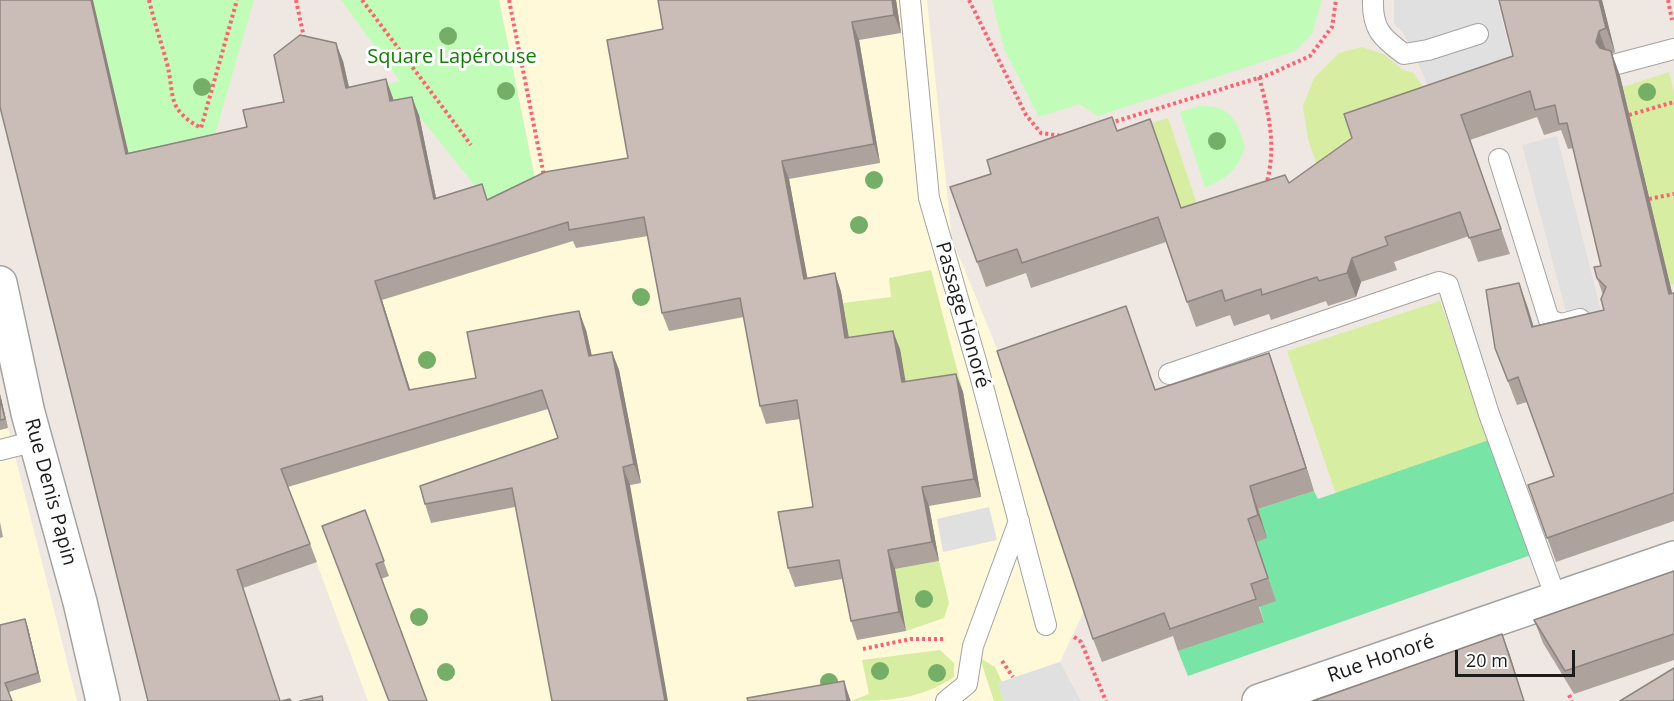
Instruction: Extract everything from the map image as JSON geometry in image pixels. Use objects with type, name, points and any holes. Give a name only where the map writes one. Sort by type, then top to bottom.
[{"type":"street","name":"Rue Denis Papin","points":[[0,283],[36,441],[103,701]]},
{"type":"street","name":"Rue Honoré","points":[[1259,701],[1674,558]]},
{"type":"lane","name":"Passage Honoré","points":[[910,0],[928,198],[1046,625]]},
{"type":"lane","points":[[1373,0],[1372,14],[1381,37],[1404,54],[1428,50],[1478,34]]},
{"type":"lane","points":[[1617,64],[1674,50]]},
{"type":"lane","points":[[1499,159],[1549,320],[1562,324],[1603,314]]},
{"type":"lane","points":[[1169,374],[1439,282],[1448,285],[1489,414],[1556,598]]},
{"type":"lane","points":[[0,450],[36,441]]},
{"type":"lane","points":[[946,701],[967,684],[973,646],[1019,521]]},
{"type":"path","points":[[149,0],[167,65],[170,94],[184,118],[201,128],[237,0]]},
{"type":"path","points":[[296,0],[305,43]]},
{"type":"path","points":[[362,0],[471,145]]},
{"type":"path","points":[[509,0],[545,181]]},
{"type":"path","points":[[969,0],[1026,115],[1041,133],[1070,136]]},
{"type":"path","points":[[1100,127],[1259,77],[1310,56],[1332,27],[1336,0]]},
{"type":"path","points":[[1668,0],[1674,27]]},
{"type":"path","points":[[1259,77],[1269,114],[1272,162],[1265,186]]},
{"type":"path","points":[[1629,115],[1674,102]]},
{"type":"path","points":[[1649,199],[1674,194]]},
{"type":"path","points":[[1046,625],[1069,633],[1081,642],[1106,701]]},
{"type":"path","points":[[863,649],[911,639],[948,639],[973,646]]},
{"type":"path","points":[[1569,695],[1572,701]]},
{"type":"shaded area","points":[[499,0],[927,0],[952,239],[998,351],[1084,611],[1060,662],[998,683],[1004,701],[368,701],[304,529],[143,373],[539,197]]},
{"type":"shaded area","points":[[1394,0],[1497,0],[1516,76],[1436,102],[1403,32],[1394,24]]},
{"type":"shaded area","points":[[1557,136],[1601,311],[1568,320],[1522,145]]},
{"type":"shaded area","points":[[8,428],[77,701],[0,701],[0,430]]},
{"type":"shaded area","points":[[989,507],[997,540],[943,552],[937,519]]},
{"type":"shaded area","points":[[1060,662],[1081,701],[1004,701],[998,683]]},
{"type":"green space","points":[[93,0],[254,0],[209,155],[133,172]]},
{"type":"green space","name":"Square Lapérouse","points":[[341,0],[499,0],[540,204],[489,203],[419,116],[397,120],[393,98],[350,94],[400,81]]},
{"type":"green space","points":[[992,0],[1322,0],[1312,34],[1295,51],[1098,116],[1079,104],[1039,117],[1004,49]]},
{"type":"green space","points":[[1362,47],[1385,55],[1403,70],[1414,73],[1430,99],[1319,171],[1308,139],[1303,106],[1314,78],[1339,53]]},
{"type":"green space","points":[[1669,72],[1674,93],[1674,284],[1670,285],[1623,87]]},
{"type":"green space","points":[[1199,106],[1218,108],[1231,116],[1239,129],[1245,147],[1239,162],[1231,173],[1220,181],[1205,187],[1180,112]]},
{"type":"green space","points":[[1168,118],[1205,228],[1084,144]]},
{"type":"green space","points":[[931,270],[963,392],[909,401],[852,357],[843,303],[891,297],[889,278]]},
{"type":"green space","points":[[1440,301],[1489,440],[1336,494],[1287,351]]},
{"type":"green space","points":[[1489,440],[1531,555],[1188,676],[1178,651],[1264,621],[1256,580],[1258,509],[1314,491],[1318,499]]},
{"type":"green space","points":[[939,561],[949,603],[944,618],[906,631],[895,569]]},
{"type":"green space","points":[[940,650],[954,663],[954,677],[942,684],[904,697],[851,701],[869,694],[862,660]]},
{"type":"green space","points":[[980,658],[995,667],[1002,682],[998,683],[1004,701],[994,701]]},
{"type":"building","points":[[0,0],[91,0],[126,154],[247,127],[243,110],[284,102],[274,55],[300,35],[336,43],[346,88],[386,79],[390,101],[412,97],[434,199],[482,184],[487,200],[545,172],[628,158],[607,40],[663,29],[658,0],[892,0],[894,15],[852,22],[874,144],[782,161],[804,279],[835,273],[845,338],[893,331],[902,382],[956,374],[974,479],[922,487],[932,542],[888,550],[899,612],[851,621],[839,560],[788,568],[778,512],[813,507],[797,400],[760,406],[740,298],[662,313],[644,217],[569,230],[568,222],[375,281],[409,390],[476,378],[467,332],[550,316],[579,311],[589,356],[612,352],[634,464],[623,467],[665,701],[552,701],[512,488],[425,504],[420,486],[558,438],[542,390],[281,469],[310,544],[237,570],[280,701],[148,701],[0,107]]},
{"type":"building","points":[[1499,0],[1599,0],[1606,28],[1599,31],[1596,42],[1600,48],[1611,51],[1669,294],[1674,293],[1674,493],[1547,538],[1528,485],[1554,476],[1518,377],[1508,381],[1495,348],[1486,290],[1519,283],[1532,327],[1604,310],[1601,299],[1606,287],[1597,278],[1594,267],[1601,266],[1567,123],[1559,124],[1555,105],[1535,110],[1530,91],[1461,115],[1501,229],[1469,238],[1460,212],[1385,237],[1388,245],[1352,258],[1347,273],[1319,281],[1317,277],[1262,295],[1261,289],[1225,301],[1222,290],[1187,302],[1158,217],[1022,263],[1017,249],[977,262],[950,187],[991,174],[987,160],[1112,117],[1117,131],[1150,119],[1181,208],[1285,175],[1289,183],[1352,138],[1344,114],[1513,56]]},
{"type":"building","points":[[1126,306],[1155,390],[1269,353],[1306,468],[1250,486],[1258,515],[1248,519],[1268,578],[1251,584],[1256,599],[1170,629],[1164,613],[1093,639],[997,351]]},
{"type":"building","points":[[0,398],[5,419],[0,420]]},
{"type":"building","points":[[365,510],[384,561],[376,564],[427,701],[389,701],[322,526]]},
{"type":"building","points":[[1674,571],[1674,634],[1565,671],[1534,620]]},
{"type":"building","points":[[25,619],[38,673],[5,683],[12,701],[0,701],[0,625]]},
{"type":"building","points":[[1502,634],[1524,701],[1313,701]]},
{"type":"building","points":[[1674,668],[1674,700],[1620,701]]},
{"type":"building","points":[[844,681],[847,701],[748,701],[747,698]]},
{"type":"building","points":[[322,696],[323,701],[300,701]]}]
